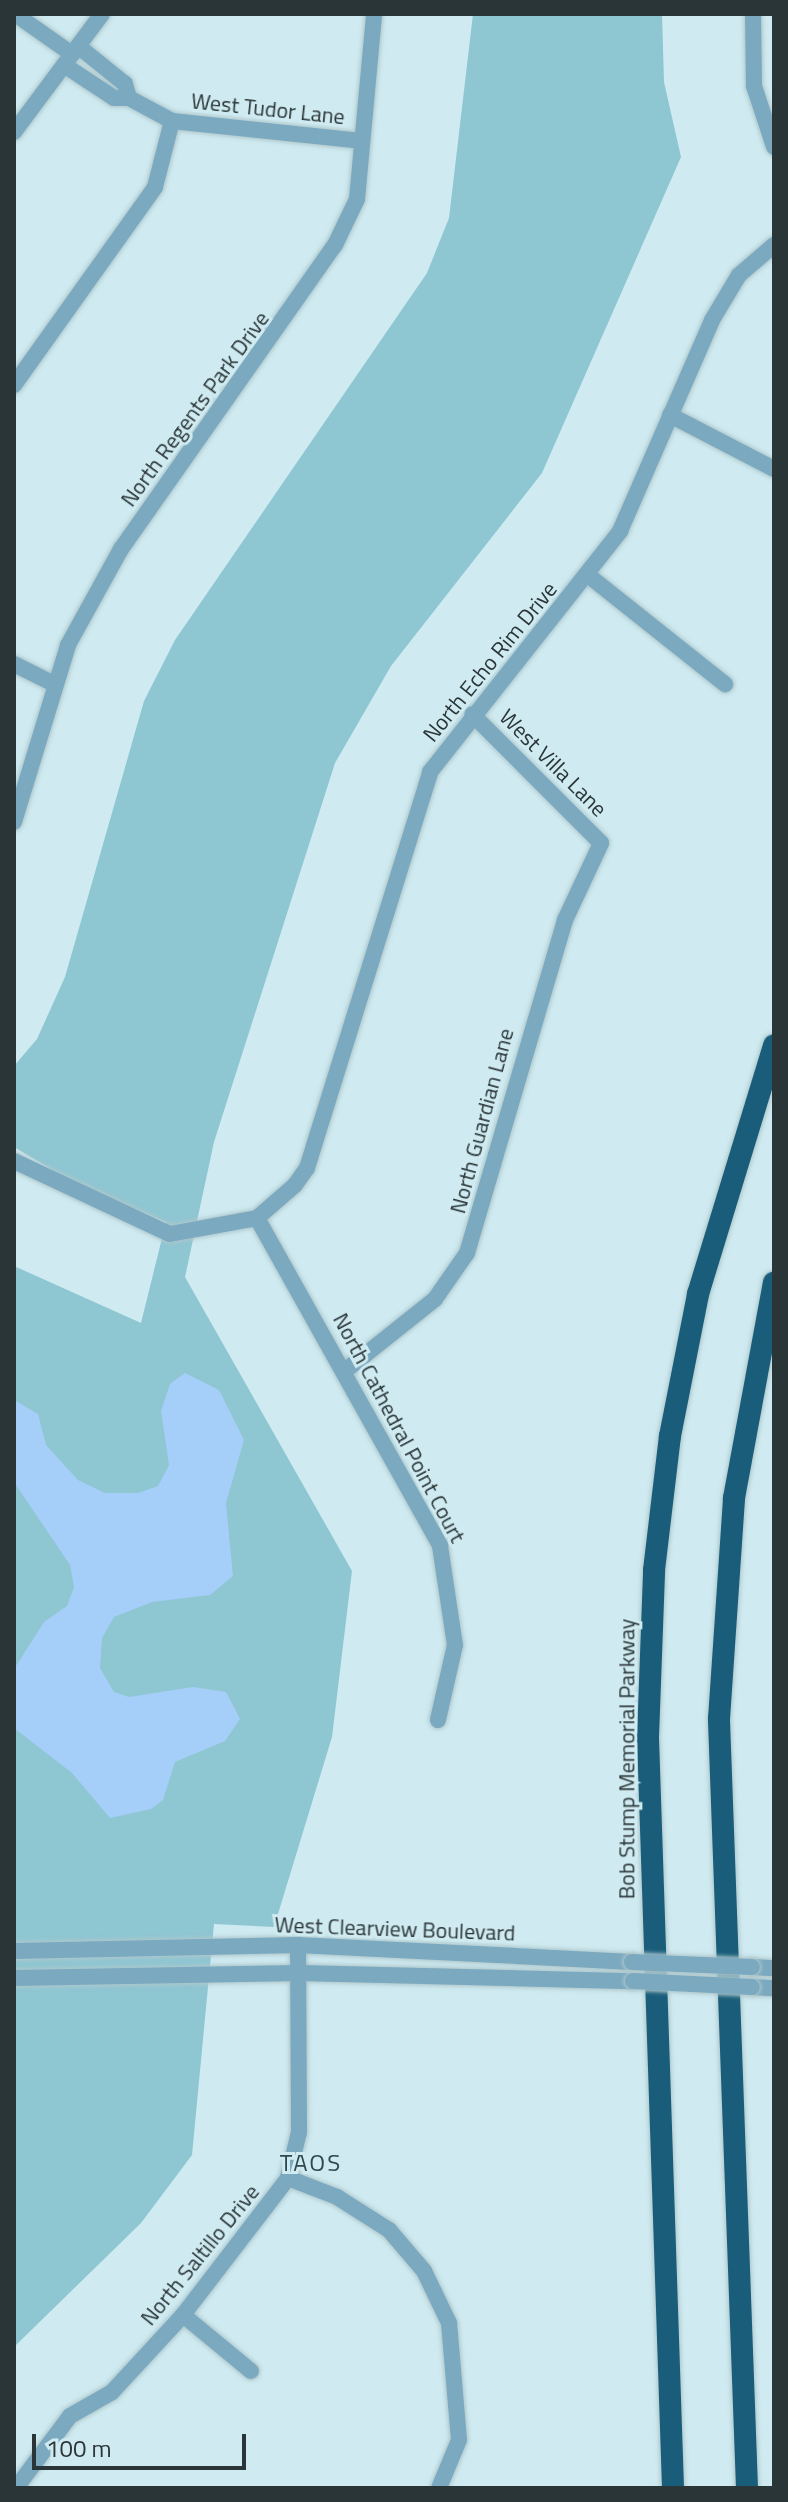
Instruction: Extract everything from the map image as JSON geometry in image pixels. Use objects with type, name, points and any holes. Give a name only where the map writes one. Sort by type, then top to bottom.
[{"type":"highway","name":"Bob Stump Memorial Parkway","points":[[673,2488],[648,1737],[654,1570],[670,1436],[698,1294],[774,1045]]},
{"type":"highway","points":[[747,2488],[720,1690],[734,1498],[774,1283]]},
{"type":"street","points":[[15,14],[72,55]]},
{"type":"street","points":[[14,132],[102,14]]},
{"type":"street","name":"North Regents Park Drive","points":[[14,822],[54,684],[121,549],[335,245],[357,199],[374,14]]},
{"type":"street","points":[[753,14],[754,86],[774,147]]},
{"type":"street","name":"West Tudor Lane","points":[[72,55],[114,98],[129,98],[172,121],[361,141]]},
{"type":"street","name":"West Tudor Lane","points":[[72,55],[125,84],[129,98]]},
{"type":"street","points":[[14,385],[155,187],[172,121]]},
{"type":"street","name":"North Echo Rim Drive","points":[[257,1218],[307,1168],[403,842],[430,772],[472,714],[589,576],[620,531],[670,415],[739,275],[774,245]]},
{"type":"street","points":[[670,415],[774,469]]},
{"type":"street","points":[[589,576],[725,684]]},
{"type":"street","points":[[14,664],[54,684]]},
{"type":"street","name":"West Villa Lane","points":[[472,714],[601,843]]},
{"type":"street","name":"North Guardian Lane","points":[[346,1370],[435,1299],[467,1253],[560,935],[601,843]]},
{"type":"street","points":[[14,1161],[170,1234],[257,1218]]},
{"type":"street","name":"North Cathedral Point Court","points":[[257,1218],[346,1370],[440,1546],[455,1645],[438,1720]]},
{"type":"street","name":"West Clearview Boulevard","points":[[14,1951],[298,1945],[774,1968]]},
{"type":"street","name":"North Saltillo Drive","points":[[16,2488],[70,2416],[112,2392],[183,2315],[288,2178],[299,2132],[298,1945]]},
{"type":"street","name":"West Clearview Boulevard","points":[[14,1978],[299,1973],[633,1981],[774,1988]]},
{"type":"street","points":[[288,2178],[337,2197],[389,2230],[424,2271],[449,2323],[459,2440],[439,2488]]},
{"type":"street","points":[[183,2315],[251,2371]]},
{"type":"shaded area","points":[[473,14],[662,14],[664,82],[681,157],[542,473],[391,666],[335,763],[214,1142],[185,1277],[352,1571],[332,1737],[274,1927],[214,1924],[192,2155],[141,2223],[14,2347],[14,1266],[141,1323],[166,1222],[78,1185],[14,1147],[14,1066],[37,1039],[65,977],[144,701],[175,640],[427,273],[449,218]]},
{"type":"shaded area","points":[[185,1373],[219,1390],[244,1440],[226,1503],[233,1576],[210,1595],[152,1602],[114,1617],[102,1638],[100,1668],[114,1692],[129,1697],[193,1687],[226,1692],[240,1719],[225,1741],[175,1762],[163,1800],[151,1809],[110,1818],[72,1773],[14,1728],[14,1669],[44,1622],[67,1606],[74,1587],[70,1565],[14,1482],[14,1400],[38,1414],[46,1445],[78,1480],[105,1493],[138,1493],[158,1486],[169,1465],[161,1411],[170,1384]]},
{"type":"district","name":"TAOS","points":[[311,2163]]}]
